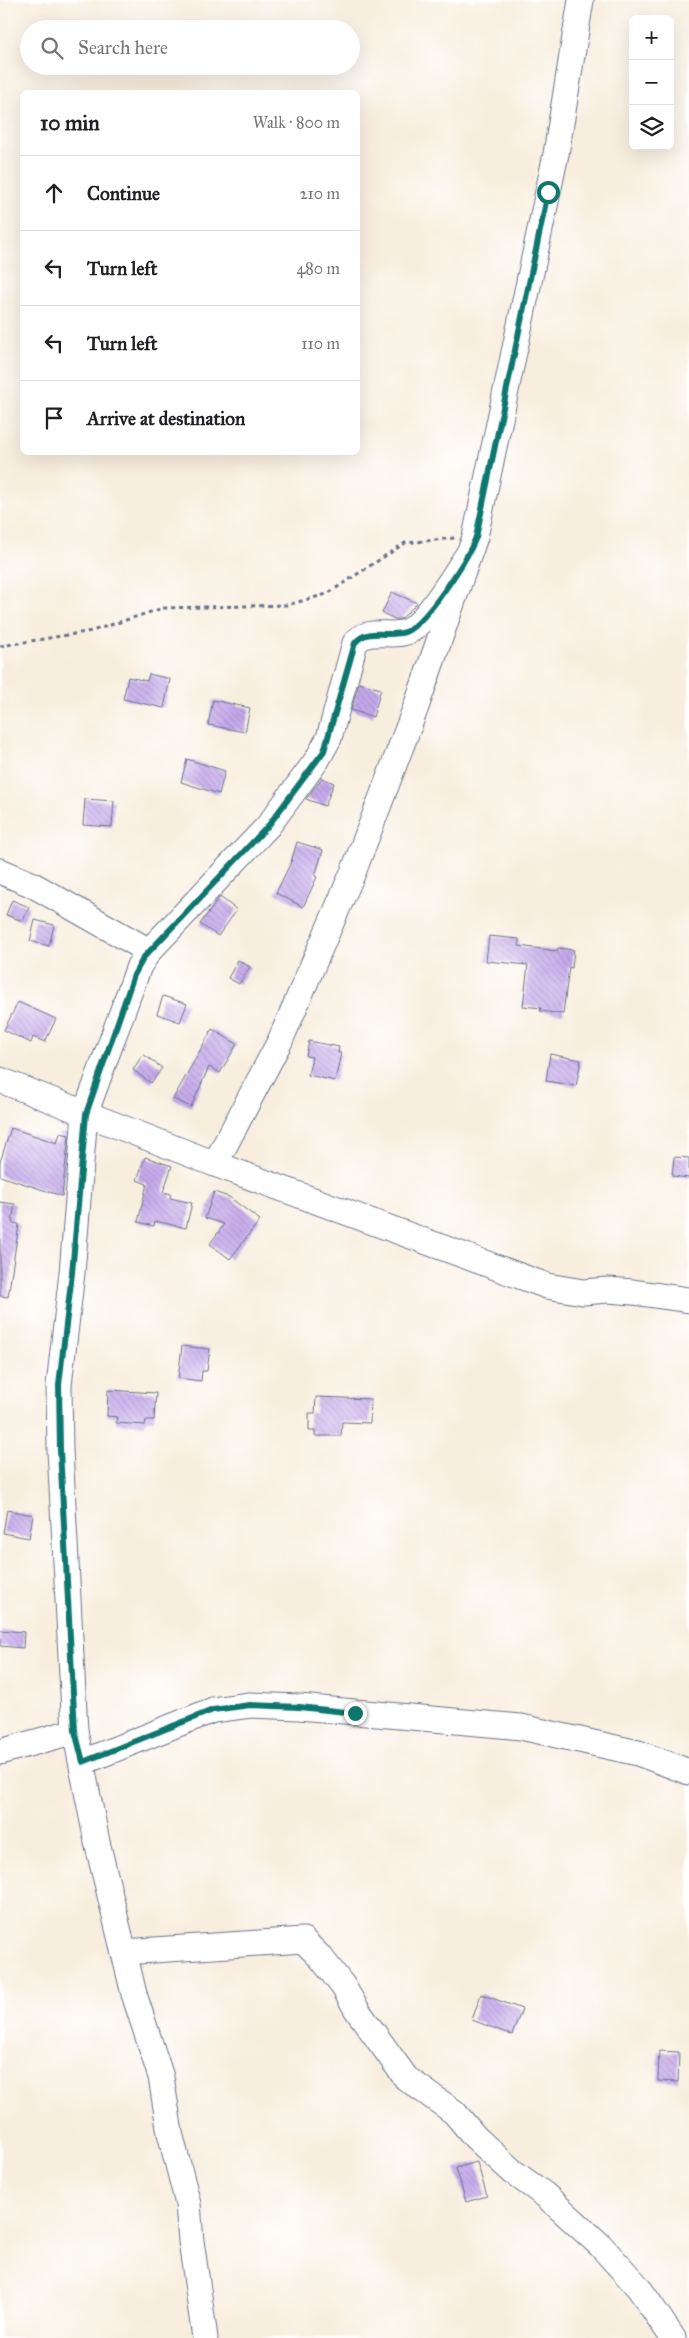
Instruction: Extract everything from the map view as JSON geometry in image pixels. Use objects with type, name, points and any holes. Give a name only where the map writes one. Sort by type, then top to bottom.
[{"type":"street","points":[[215,1164],[280,1041],[354,870],[416,707],[473,544],[554,163],[581,0]]},
{"type":"street","points":[[205,2338],[191,2241],[188,2204],[170,2133],[160,2077],[134,1994],[97,1842],[83,1762],[75,1731],[60,1450],[59,1385],[72,1273],[86,1114],[134,975],[150,951],[268,826],[321,756],[329,738],[352,650],[360,636],[366,634],[404,633],[412,629],[446,588],[473,544]]},
{"type":"street","points":[[0,872],[33,885],[150,951]]},
{"type":"street","points":[[0,1080],[215,1164],[547,1286],[583,1292],[608,1290],[633,1292],[689,1300]]},
{"type":"street","points":[[83,1762],[213,1710],[250,1705],[299,1707],[521,1727],[638,1753],[689,1772]]},
{"type":"street","points":[[0,1752],[75,1731]]},
{"type":"street","points":[[124,1952],[303,1940],[322,1959],[343,1986],[357,2010],[406,2078],[454,2112],[475,2137],[514,2172],[551,2200],[600,2245],[638,2288],[674,2338]]},
{"type":"path","points":[[0,646],[92,630],[163,608],[287,605],[327,594],[405,543],[473,544]]},
{"type":"building","points":[[392,592],[417,603],[401,619],[395,619],[382,613]]},
{"type":"building","points":[[149,674],[170,679],[164,708],[123,699],[128,677],[147,681]]},
{"type":"building","points":[[359,683],[381,689],[373,717],[351,710]]},
{"type":"building","points":[[213,700],[250,708],[245,732],[208,725]]},
{"type":"building","points":[[187,759],[225,771],[219,794],[181,782]]},
{"type":"building","points":[[322,778],[334,783],[325,806],[306,799]]},
{"type":"building","points":[[85,799],[114,801],[112,827],[83,825]]},
{"type":"building","points":[[297,842],[323,850],[315,876],[317,877],[303,907],[276,893],[291,862]]},
{"type":"building","points":[[220,897],[237,910],[218,936],[200,924]]},
{"type":"building","points":[[12,900],[29,907],[23,921],[6,915]]},
{"type":"building","points":[[35,920],[54,925],[49,946],[30,941]]},
{"type":"building","points":[[489,936],[519,939],[519,946],[557,951],[558,948],[574,950],[572,968],[569,967],[563,1014],[540,1011],[541,1008],[523,1006],[528,965],[486,961]]},
{"type":"building","points":[[238,960],[250,967],[239,984],[228,978]]},
{"type":"building","points":[[163,996],[187,1004],[180,1022],[157,1014]]},
{"type":"building","points":[[18,1002],[56,1019],[45,1042],[33,1037],[31,1043],[4,1030]]},
{"type":"building","points":[[212,1029],[237,1044],[220,1073],[209,1067],[191,1107],[173,1099]]},
{"type":"building","points":[[309,1041],[339,1047],[338,1053],[341,1053],[335,1081],[308,1075],[312,1057],[306,1056]]},
{"type":"building","points":[[143,1054],[162,1068],[151,1083],[133,1070]]},
{"type":"building","points":[[550,1054],[581,1060],[576,1086],[546,1081]]},
{"type":"building","points":[[11,1128],[57,1143],[60,1133],[69,1135],[62,1196],[0,1176],[0,1162]]},
{"type":"building","points":[[145,1157],[172,1166],[163,1192],[171,1194],[170,1198],[192,1203],[186,1228],[155,1221],[154,1226],[138,1222],[147,1184],[137,1180]]},
{"type":"building","points":[[674,1157],[689,1158],[689,1178],[672,1176]]},
{"type":"building","points":[[214,1192],[229,1197],[260,1220],[230,1259],[210,1244],[224,1224],[205,1218]]},
{"type":"building","points":[[0,1202],[15,1204],[12,1223],[19,1224],[8,1297],[0,1296]]},
{"type":"building","points":[[182,1346],[210,1349],[207,1371],[202,1371],[201,1381],[178,1378]]},
{"type":"building","points":[[108,1390],[156,1393],[154,1420],[146,1420],[145,1425],[116,1423],[117,1417],[107,1416]]},
{"type":"building","points":[[316,1397],[371,1399],[370,1423],[342,1422],[341,1436],[315,1436],[315,1431],[309,1431],[309,1413],[315,1413]]},
{"type":"building","points":[[7,1510],[33,1515],[29,1538],[3,1533]]},
{"type":"building","points":[[0,1630],[24,1632],[23,1648],[0,1646]]},
{"type":"building","points":[[481,1994],[522,2009],[512,2035],[472,2020]]},
{"type":"building","points":[[659,2051],[679,2052],[678,2082],[658,2081]]},
{"type":"building","points":[[477,2162],[487,2196],[466,2202],[456,2168]]},
{"type":"route","points":[[355,1713],[299,1707],[250,1705],[213,1710],[83,1762],[75,1731],[60,1450],[59,1385],[72,1273],[86,1114],[134,975],[144,957],[268,826],[324,751],[355,643],[360,636],[366,634],[404,633],[412,629],[421,621],[446,588],[470,552],[476,537],[548,192]]}]
